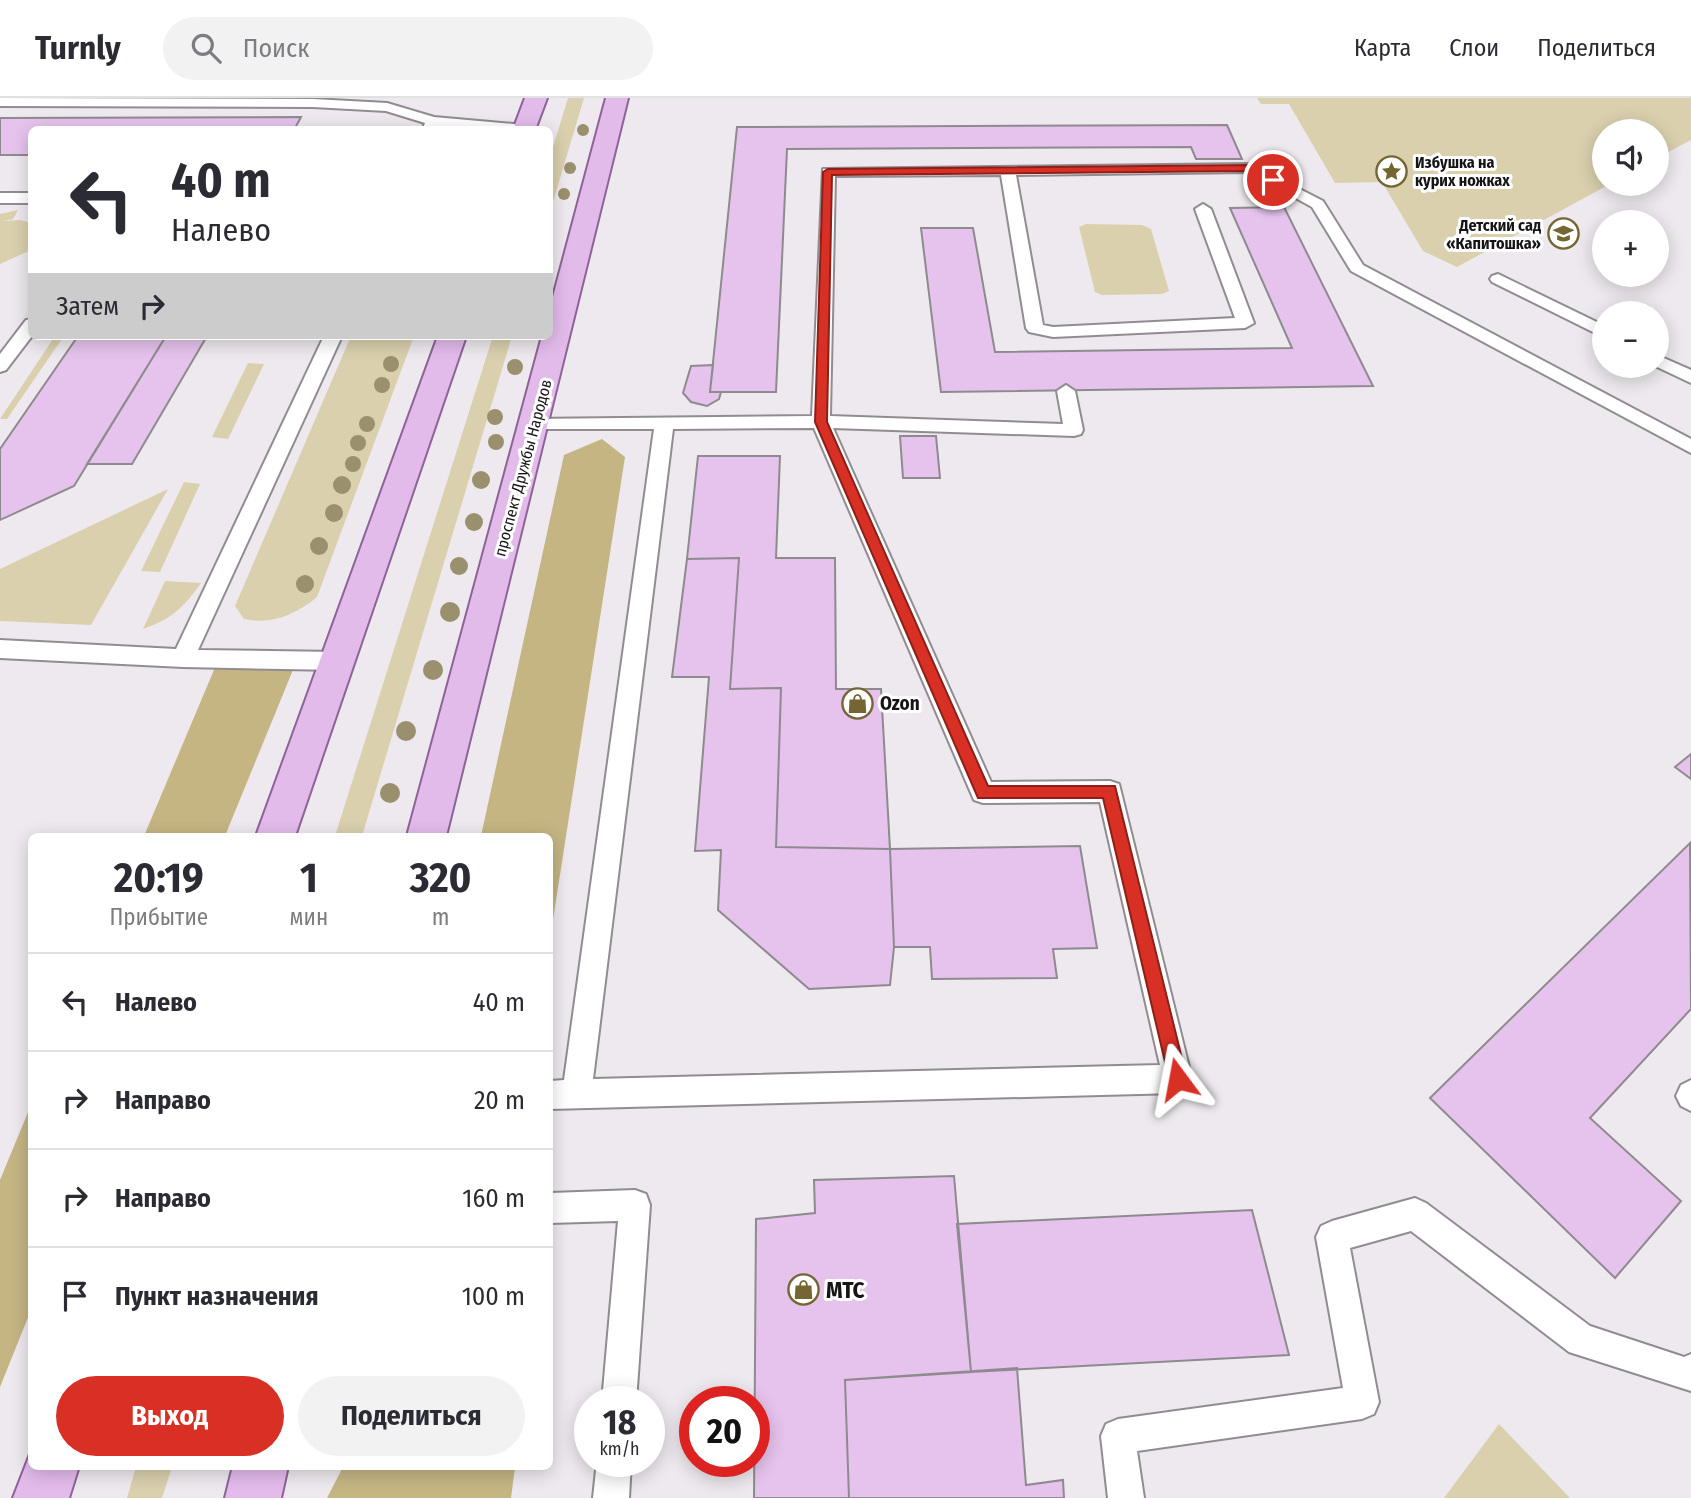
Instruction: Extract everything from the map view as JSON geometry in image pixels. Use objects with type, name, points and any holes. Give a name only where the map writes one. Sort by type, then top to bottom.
[{"type":"main road","points":[[526,126],[536,98]]},
{"type":"main road","name":"проспект Дружбы Народов","points":[[427,833],[617,98]]},
{"type":"main road","points":[[276,833],[451,340]]},
{"type":"main road","points":[[41,1498],[51,1470]]},
{"type":"main road","points":[[253,1498],[260,1470]]},
{"type":"lane","points":[[378,98],[392,108],[431,125],[454,126]]},
{"type":"lane","points":[[0,102],[313,103],[392,108]]},
{"type":"lane","points":[[553,1095],[1178,1079],[1110,791],[984,793],[821,422],[828,172],[1251,168],[1318,204],[1357,268],[1691,447]]},
{"type":"lane","points":[[1009,170],[1035,328],[1053,332],[1245,323],[1203,209]]},
{"type":"lane","points":[[0,198],[28,198]]},
{"type":"lane","points":[[1498,279],[1592,326]]},
{"type":"lane","points":[[0,366],[28,329]]},
{"type":"lane","points":[[1053,332],[1057,352]]},
{"type":"lane","points":[[183,658],[330,340]]},
{"type":"lane","points":[[1669,366],[1691,377]]},
{"type":"lane","points":[[535,423],[821,422],[1074,430],[1066,391]]},
{"type":"lane","points":[[577,1095],[664,424]]},
{"type":"lane","points":[[0,649],[183,658],[337,661]]},
{"type":"lane","points":[[553,1208],[635,1205],[620,1386]]},
{"type":"lane","points":[[1126,1498],[1118,1436],[1362,1402],[1332,1237],[1415,1214],[1581,1339],[1688,1375],[1691,1371]]},
{"type":"lane","points":[[611,1498],[613,1477]]},
{"type":"shaded area","points":[[568,98],[584,98],[553,202],[553,147]]},
{"type":"shaded area","points":[[1257,98],[1691,98],[1691,140],[1669,152],[1669,119],[1592,119],[1592,194],[1457,267],[1423,251],[1382,182],[1335,183],[1289,104],[1261,104]]},
{"type":"shaded area","points":[[18,210],[13,219],[3,221],[28,222],[28,249],[25,251],[28,251],[0,264],[0,214]]},
{"type":"shaded area","points":[[1086,224],[1142,225],[1151,229],[1169,291],[1162,294],[1102,295],[1095,292],[1079,227]]},
{"type":"shaded area","points":[[52,340],[61,340],[7,419],[0,419]]},
{"type":"shaded area","points":[[349,340],[413,340],[317,597],[283,617],[264,621],[244,619],[235,606]]},
{"type":"shaded area","points":[[492,340],[511,340],[363,833],[336,833]]},
{"type":"shaded area","points":[[248,363],[264,364],[228,439],[212,437]]},
{"type":"shaded area","points":[[602,439],[625,457],[553,920],[553,833],[482,833],[564,455]]},
{"type":"shaded area","points":[[184,482],[200,484],[160,572],[141,571]]},
{"type":"shaded area","points":[[168,489],[91,625],[0,621],[0,569]]},
{"type":"shaded area","points":[[165,581],[201,583],[176,611],[143,629]]},
{"type":"shaded area","points":[[219,658],[297,660],[226,833],[145,833]]},
{"type":"shaded area","points":[[28,1112],[28,1317],[0,1387],[0,1180]]},
{"type":"shaded area","points":[[1499,1424],[1570,1498],[1444,1498]]},
{"type":"shaded area","points":[[135,1470],[171,1470],[162,1498],[127,1498]]},
{"type":"shaded area","points":[[341,1470],[515,1470],[511,1498],[327,1498]]},
{"type":"building","points":[[301,117],[296,126],[28,126],[28,155],[0,155],[0,118]]},
{"type":"building","points":[[1227,125],[1242,159],[1196,159],[1191,147],[787,149],[776,392],[710,392],[737,127]]},
{"type":"building","points":[[1284,207],[1373,386],[941,392],[921,228],[973,228],[995,352],[1292,348],[1230,208]]},
{"type":"building","points":[[75,340],[164,340],[74,486],[0,520],[0,449]]},
{"type":"building","points":[[164,340],[205,340],[132,464],[87,464]]},
{"type":"building","points":[[713,365],[710,392],[721,392],[719,399],[707,406],[691,402],[683,393],[691,366]]},
{"type":"building","points":[[900,436],[936,436],[940,478],[903,478]]},
{"type":"building","points":[[698,456],[780,456],[776,558],[835,558],[836,689],[881,689],[890,849],[776,847],[781,688],[730,689],[739,558],[687,559]]},
{"type":"building","points":[[739,558],[730,689],[781,688],[776,847],[890,849],[894,947],[890,985],[809,989],[718,910],[721,850],[695,851],[709,677],[672,677],[687,559]]},
{"type":"building","points":[[1691,754],[1691,779],[1675,767]]},
{"type":"building","points":[[1690,843],[1691,1009],[1590,1118],[1681,1201],[1615,1278],[1430,1098]]},
{"type":"building","points":[[1080,846],[1097,948],[1053,949],[1057,978],[932,979],[930,947],[894,947],[890,849]]},
{"type":"building","points":[[954,1176],[971,1372],[845,1380],[849,1498],[754,1498],[754,1477],[770,1477],[770,1386],[755,1386],[756,1219],[815,1213],[814,1180]]},
{"type":"building","points":[[1252,1210],[1289,1355],[971,1372],[957,1224]]},
{"type":"building","points":[[1017,1368],[1026,1485],[1063,1480],[1064,1498],[849,1498],[845,1380]]},
{"type":"place","name":"Избушка на курих ножках","points":[[1392,171]]},
{"type":"place","name":"Детский сад «Капитошка»","points":[[1564,234]]},
{"type":"place","name":"Ozon","points":[[857,703]]},
{"type":"place","name":"МТС","points":[[803,1290]]},
{"type":"route","points":[[1178,1079],[1110,791],[984,793],[821,422],[828,172],[1251,168],[1273,180]]}]
